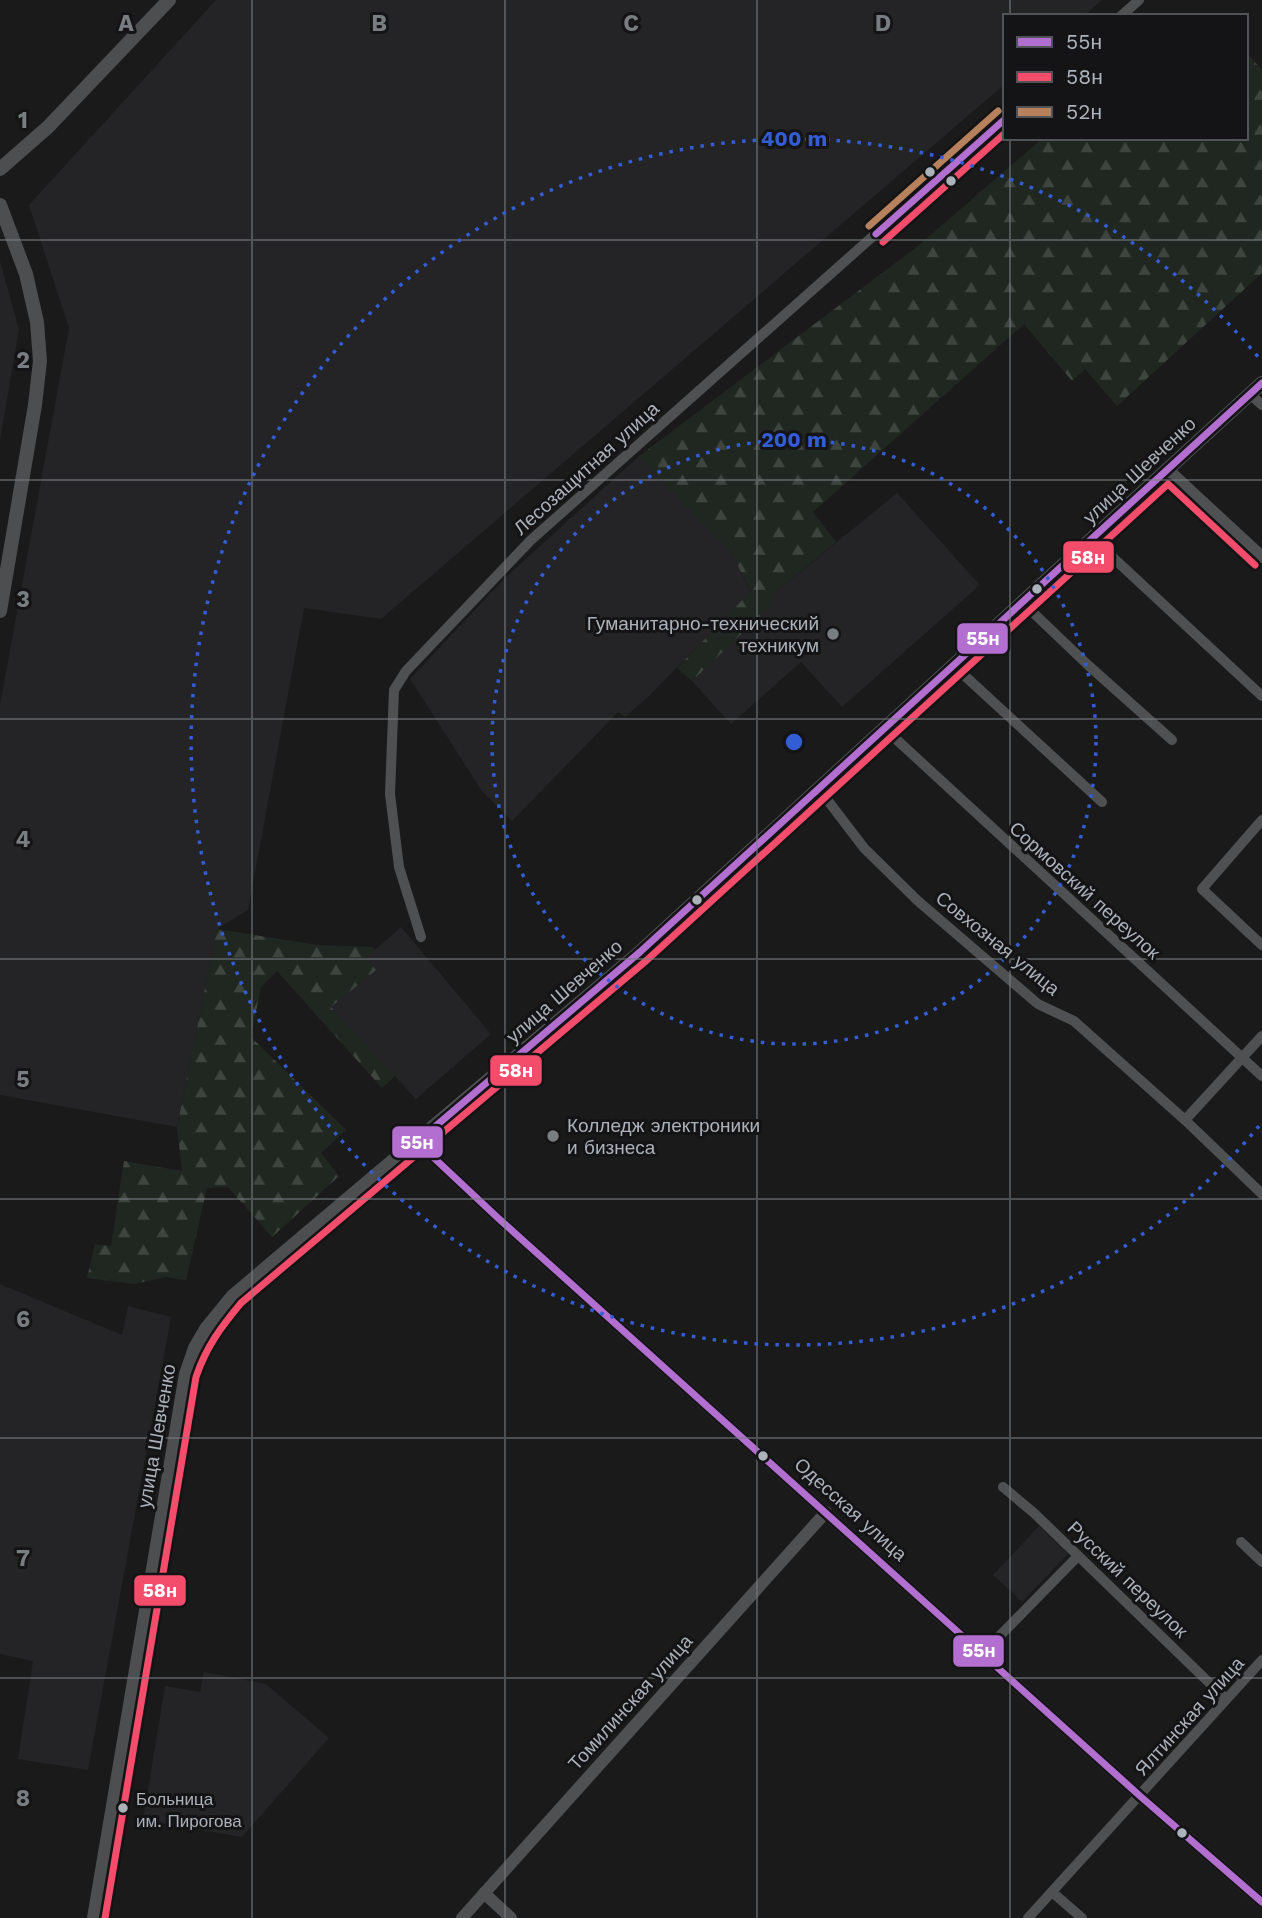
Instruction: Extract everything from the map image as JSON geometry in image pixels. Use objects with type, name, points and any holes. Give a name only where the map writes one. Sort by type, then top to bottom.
[{"type":"main road","points":[[0,169],[48,127],[169,0]]},
{"type":"main road","points":[[0,205],[26,274],[37,322],[40,361],[0,611]]},
{"type":"main road","name":"улица Шевченко","points":[[94,1918],[188,1363],[206,1329],[233,1297],[317,1223],[584,1000],[885,729],[1262,383]]},
{"type":"street","points":[[1124,14],[1139,0]]},
{"type":"street","name":"Лесозащитная улица","points":[[421,937],[399,867],[390,794],[394,690],[406,671],[531,540],[1003,121]]},
{"type":"street","points":[[1250,394],[1262,405]]},
{"type":"street","points":[[1168,470],[1262,557]]},
{"type":"street","points":[[1093,539],[1262,696]]},
{"type":"street","points":[[1023,603],[1172,740]]},
{"type":"street","points":[[954,666],[1102,802]]},
{"type":"street","name":"Сормовский переулок","points":[[885,729],[1262,1076]]},
{"type":"street","name":"Совхозная улица","points":[[819,789],[864,848],[918,901],[1038,1004],[1074,1021],[1185,1120],[1262,1194]]},
{"type":"street","points":[[1262,821],[1202,889],[1262,945]]},
{"type":"street","points":[[1185,1120],[1262,1036]]},
{"type":"street","name":"Одесская улица","points":[[417,1142],[1140,1796],[1262,1902]]},
{"type":"street","name":"Русский переулок","points":[[1003,1487],[1226,1699]]},
{"type":"street","name":"Томилинская улица","points":[[462,1918],[826,1512]]},
{"type":"street","points":[[1241,1542],[1262,1562]]},
{"type":"street","points":[[982,1653],[1078,1556]]},
{"type":"street","name":"Ялтинская улица","points":[[1028,1918],[1262,1660]]},
{"type":"street","points":[[1052,1892],[1082,1918]]},
{"type":"street","points":[[484,1893],[511,1918]]},
{"type":"shaded area","points":[[216,0],[1102,0],[1086,14],[1003,14],[1003,86],[381,619],[304,608],[248,910],[217,929],[177,1127],[0,1095],[0,705],[69,328],[29,205]]},
{"type":"shaded area","points":[[0,261],[19,330],[0,440]]},
{"type":"shaded area","points":[[638,457],[730,551],[751,592],[648,697],[625,717],[618,712],[512,821],[482,791],[410,679],[505,578]]},
{"type":"shaded area","name":"Гуманитарно-технический техникум","points":[[897,493],[980,585],[842,707],[801,662],[731,724],[692,681],[772,605],[772,595]]},
{"type":"shaded area","points":[[401,927],[491,1034],[416,1099],[331,1007],[375,970],[366,958]]},
{"type":"shaded area","points":[[0,1284],[122,1335],[128,1306],[171,1317],[88,1770],[18,1759],[33,1661],[0,1654]]},
{"type":"shaded area","points":[[1039,1526],[1068,1554],[1022,1602],[993,1575]]},
{"type":"shaded area","points":[[204,1672],[266,1684],[329,1738],[242,1837],[143,1820],[165,1686],[200,1692]]},
{"type":"green space","points":[[1248,54],[1262,70],[1262,273],[1117,406],[1085,369],[1072,381],[1024,324],[813,512],[836,542],[772,595],[772,605],[692,681],[677,668],[751,591],[730,551],[638,457],[918,246],[1041,140],[1248,140]]},
{"type":"green space","points":[[217,929],[317,945],[373,947],[375,950],[366,958],[376,970],[331,1007],[395,1076],[382,1088],[277,971],[261,987],[251,1037],[346,1130],[321,1153],[339,1176],[272,1237],[228,1187],[207,1188],[186,1280],[166,1277],[134,1284],[87,1278],[95,1244],[111,1246],[124,1161],[182,1171],[177,1127]]},
{"type":"transit line","name":"52н","points":[[869,226],[998,111]]},
{"type":"transit line","name":"55н","points":[[876,234],[1003,121]]},
{"type":"transit line","name":"58н","points":[[883,242],[1003,135]]},
{"type":"transit line","name":"55н","points":[[1262,383],[640,952],[417,1142],[1140,1796],[1262,1902]]},
{"type":"transit line","name":"58н","points":[[105,1918],[196,1377],[204,1356],[241,1303],[647,960],[1168,484],[1255,565]]},
{"type":"place","name":"Гуманитарно-технический техникум","points":[[833,634]]},
{"type":"place","name":"Колледж электроники и бизнеса","points":[[553,1136]]},
{"type":"place","name":"Больница им. Пирогова","points":[[123,1808]]}]
